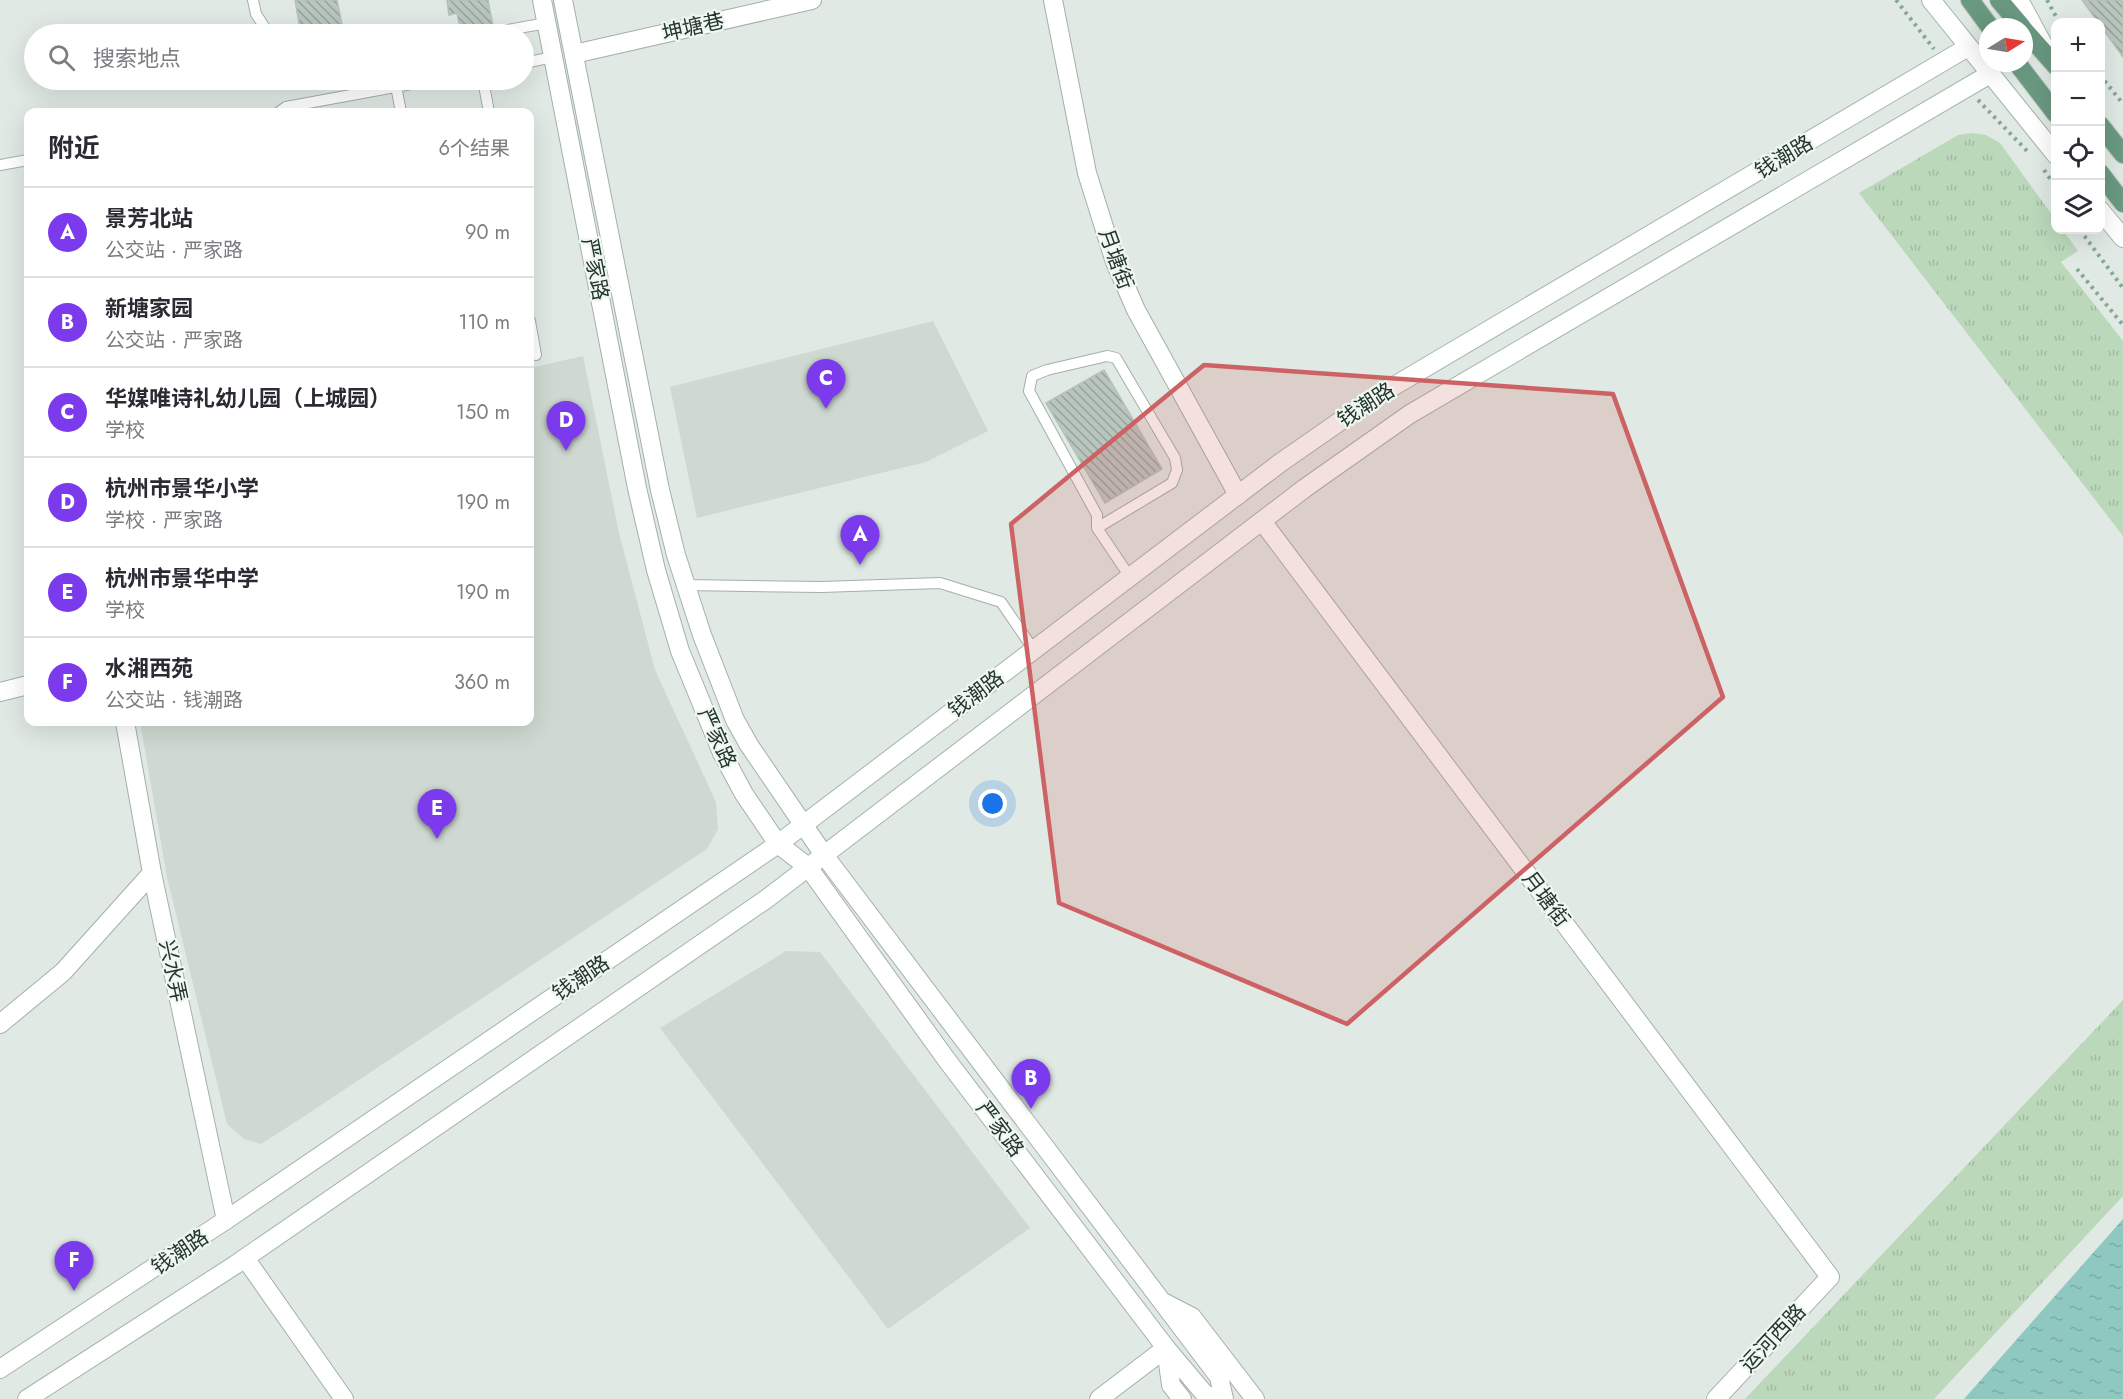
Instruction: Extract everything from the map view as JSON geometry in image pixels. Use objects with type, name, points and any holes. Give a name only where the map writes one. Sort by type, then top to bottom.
[{"type":"main road","points":[[1970,0],[1983,18]]},
{"type":"main road","points":[[1999,0],[2014,18]]},
{"type":"main road","points":[[2033,40],[2051,61]]},
{"type":"main road","points":[[2024,72],[2051,109]]},
{"type":"main road","points":[[2101,126],[2123,154]]},
{"type":"main road","points":[[2105,180],[2123,203]]},
{"type":"street","name":"严家路","points":[[542,0],[637,488],[656,570],[680,651],[722,753],[744,795],[778,844],[808,867],[946,1059],[1166,1348],[1203,1392],[1212,1399]]},
{"type":"street","name":"严家路","points":[[563,0],[660,490],[685,585],[711,662],[735,720],[754,753],[824,855],[1219,1377],[1224,1399]]},
{"type":"street","name":"坤塘巷","points":[[574,54],[812,0]]},
{"type":"street","name":"月塘街","points":[[1053,0],[1087,173],[1115,262],[1136,310],[1238,495]]},
{"type":"street","points":[[1931,0],[2051,150]]},
{"type":"street","points":[[2019,0],[2051,59]]},
{"type":"street","name":"钱潮路","points":[[0,1369],[226,1220],[778,844],[1280,463],[1372,399],[1968,47]]},
{"type":"street","name":"钱潮路","points":[[27,1399],[245,1258],[765,900],[1262,521],[1410,414],[1990,74]]},
{"type":"street","points":[[2105,216],[2123,238]]},
{"type":"street","name":"月塘街","points":[[1262,521],[1830,1277]]},
{"type":"street","points":[[0,692],[24,686]]},
{"type":"street","name":"兴水弄","points":[[126,726],[152,873],[226,1220]]},
{"type":"street","points":[[0,1024],[63,972],[152,873]]},
{"type":"street","points":[[245,1258],[345,1399]]},
{"type":"street","name":"运河西路","points":[[1716,1399],[1830,1277]]},
{"type":"street","name":"严家路","points":[[1160,1301],[1192,1317],[1255,1399]]},
{"type":"street","name":"严家路","points":[[1166,1348],[1171,1385],[1182,1399]]},
{"type":"street","points":[[1100,1399],[1166,1348]]},
{"type":"lane","points":[[253,0],[256,14],[262,24]]},
{"type":"lane","points":[[534,25],[547,22]]},
{"type":"lane","points":[[534,61],[554,57]]},
{"type":"lane","points":[[285,108],[314,107],[380,90]]},
{"type":"lane","points":[[397,90],[400,108]]},
{"type":"lane","points":[[485,90],[488,108]]},
{"type":"lane","points":[[0,165],[24,162]]},
{"type":"lane","points":[[534,344],[536,355]]},
{"type":"lane","points":[[1097,528],[1172,483],[1176,470],[1174,458],[1116,358],[1107,356],[1047,370],[1032,376],[1029,391],[1097,515],[1097,528],[1130,577]]},
{"type":"lane","points":[[685,585],[821,587],[940,584],[1001,602],[1034,650]]},
{"type":"path","points":[[2047,0],[2057,18]]},
{"type":"path","points":[[2105,81],[2123,104]]},
{"type":"path","points":[[2083,234],[2123,288]]},
{"type":"path","points":[[2077,269],[2123,325]]},
{"type":"highlighted area","points":[[1204,365],[1613,394],[1723,697],[1347,1024],[1059,903],[1011,524]]},
{"type":"shaded area","points":[[933,321],[988,431],[926,462],[697,518],[670,387]]},
{"type":"shaded area","points":[[583,356],[619,533],[655,670],[716,802],[718,829],[707,849],[297,1121],[261,1144],[244,1139],[227,1124],[167,877],[141,726],[534,726],[534,367]]},
{"type":"shaded area","points":[[786,951],[820,952],[1030,1228],[888,1329],[660,1028]]},
{"type":"green space","points":[[1971,133],[1986,135],[2000,143],[2051,213],[2051,234],[2066,234],[2078,251],[2061,262],[2123,341],[2123,536],[1859,193],[1958,135]]},
{"type":"green space","points":[[2123,1000],[2123,1196],[1934,1399],[1745,1399]]},
{"type":"water","points":[[2123,1219],[2123,1399],[1964,1399]]},
{"type":"building","points":[[295,0],[337,0],[342,24],[299,24]]},
{"type":"building","points":[[447,0],[488,0],[493,24],[459,24],[457,13],[449,15]]},
{"type":"building","points":[[2082,0],[2123,0],[2123,57],[2105,32],[2105,18],[2095,18]]},
{"type":"building","points":[[1104,370],[1162,469],[1105,503],[1046,403]]},
{"type":"place","name":"华媒唯诗礼幼儿园（上城园）","points":[[826,409]]},
{"type":"place","name":"杭州市景华小学","points":[[566,451]]},
{"type":"place","name":"景芳北站","points":[[860,565]]},
{"type":"place","name":"杭州市景华中学","points":[[437,839]]},
{"type":"place","name":"新塘家园","points":[[1031,1109]]},
{"type":"place","name":"水湘西苑","points":[[74,1291]]}]
